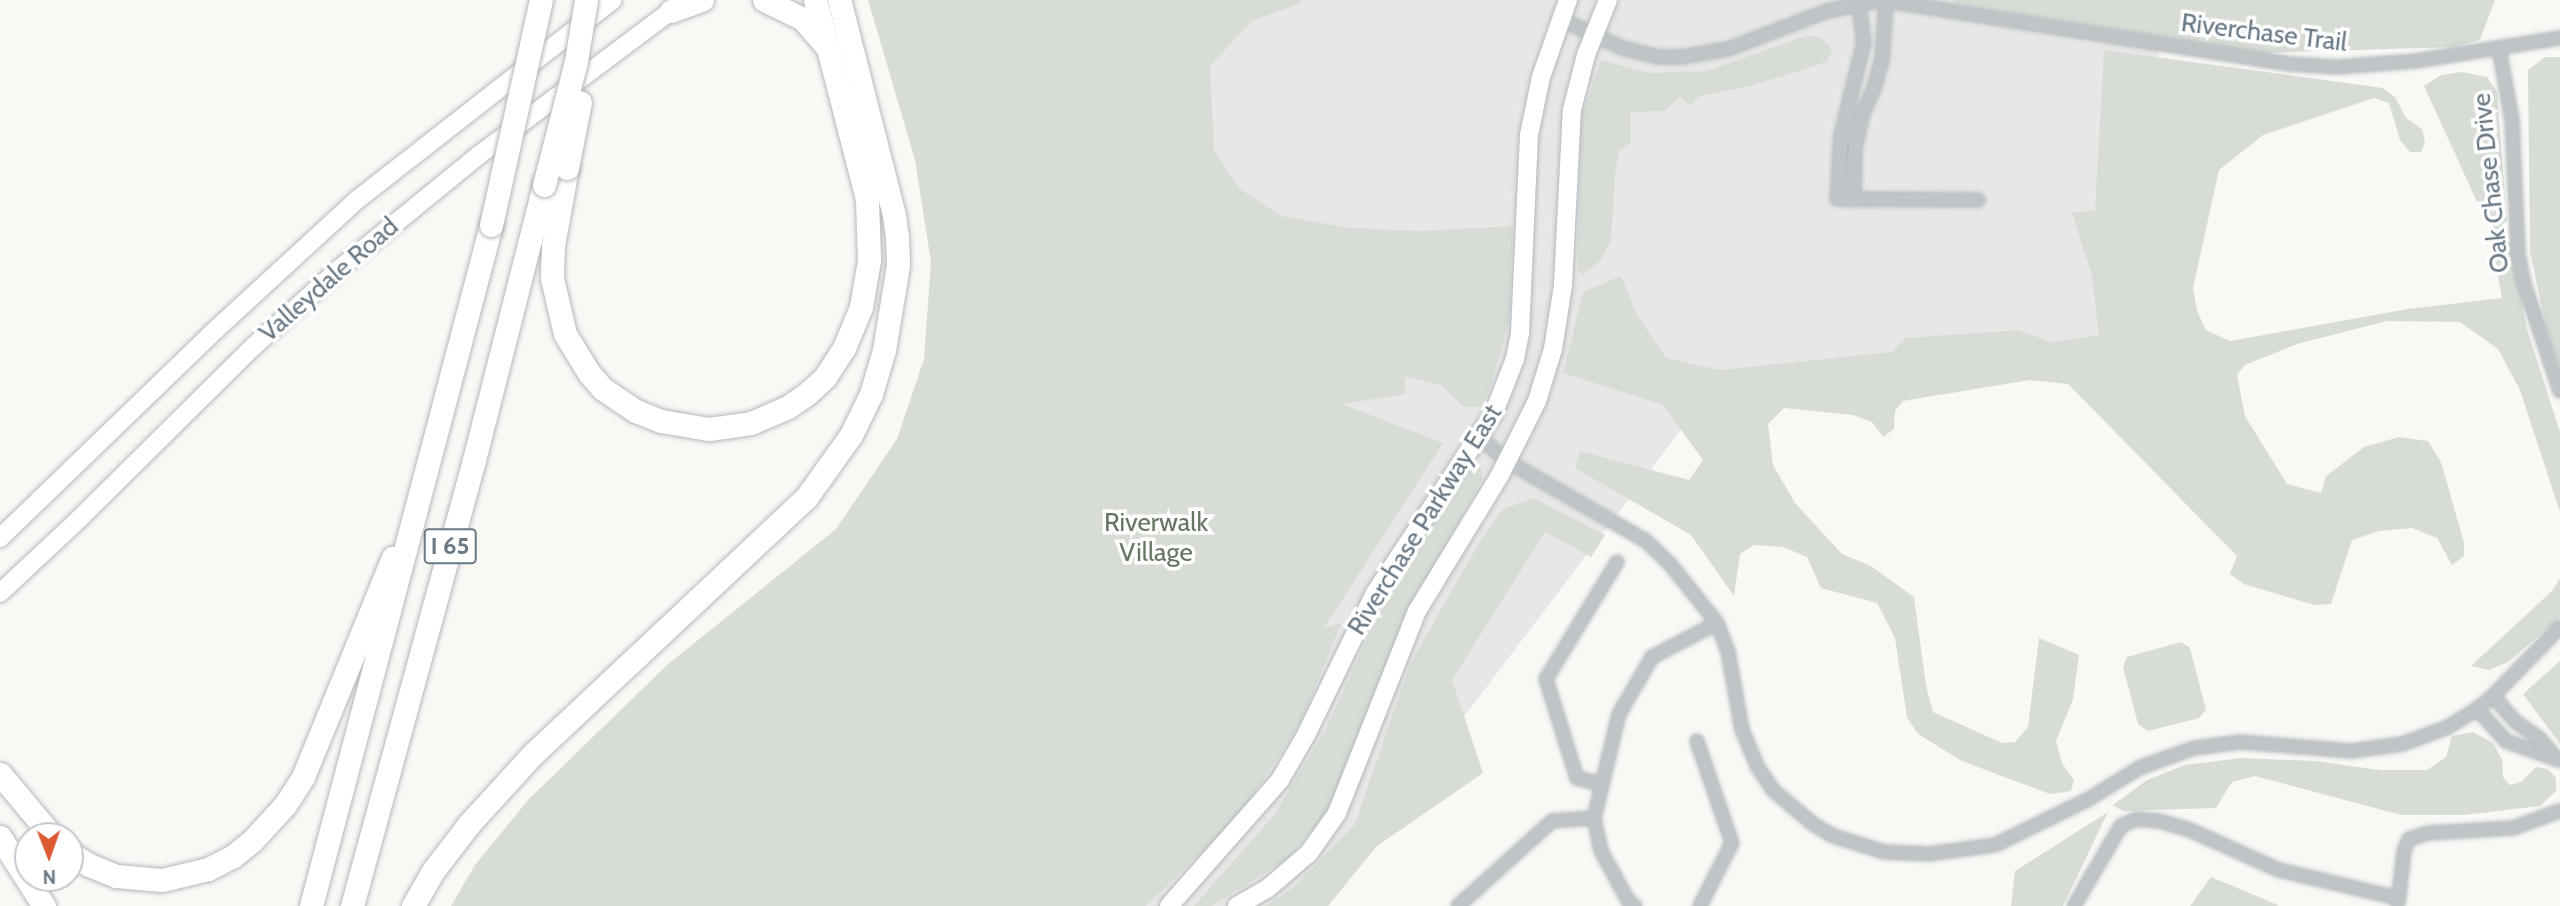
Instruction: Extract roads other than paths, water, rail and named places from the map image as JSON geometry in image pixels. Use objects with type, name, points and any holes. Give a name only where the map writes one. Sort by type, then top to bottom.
[{"type":"highway","name":"I 65","points":[[311,906],[491,225],[541,0]]},
{"type":"highway","name":"I 65","points":[[352,906],[474,460],[555,181],[586,0]]},
{"type":"highway","points":[[679,6],[702,0]]},
{"type":"highway","points":[[764,0],[803,19],[828,48]]},
{"type":"highway","points":[[555,181],[552,278],[557,309],[565,334],[577,355],[603,389],[636,411],[685,427],[731,428],[751,423],[788,407],[825,377],[844,348],[861,307],[869,260],[863,182],[815,0]]},
{"type":"highway","points":[[413,906],[433,871],[469,824],[533,754],[806,498],[851,435],[871,394],[884,350],[898,265],[897,237],[894,215],[839,0]]},
{"type":"highway","points":[[84,862],[116,876],[162,880],[208,869],[232,857],[252,842],[285,805],[303,777],[373,600],[414,522]]},
{"type":"highway","points":[[0,774],[39,822]]},
{"type":"highway","points":[[0,837],[39,898]]},
{"type":"highway","points":[[0,864],[39,898]]},
{"type":"street","name":"Valleydale Road","points":[[0,538],[201,343],[358,199],[613,0]]},
{"type":"street","name":"Riverchase Parkway East","points":[[1169,906],[1280,780],[1306,735],[1375,593],[1493,415],[1515,359],[1522,310],[1529,135],[1541,77],[1568,0]]},
{"type":"street","name":"Riverchase Parkway East","points":[[1237,906],[1267,888],[1301,860],[1337,813],[1417,611],[1507,461],[1537,401],[1558,328],[1563,285],[1572,110],[1581,71],[1608,0]]},
{"type":"street","name":"Riverchase Trail","points":[[1562,19],[1594,37],[1644,54],[1697,55],[1728,49],[1827,10],[1882,0],[2290,64],[2368,66],[2560,38]]},
{"type":"street","points":[[1854,200],[1858,127],[1879,74],[1882,0]]},
{"type":"street","points":[[1859,4],[1864,42],[1841,135],[1837,199],[1978,200]]},
{"type":"street","name":"Valleydale Road","points":[[0,593],[254,346],[338,270],[479,155],[679,6]]},
{"type":"street","name":"Oak Chase Drive","points":[[2499,48],[2512,120],[2518,254],[2524,284],[2560,391]]},
{"type":"street","points":[[1480,437],[1507,461],[1646,541],[1670,564],[1717,623],[1728,651],[1742,730],[1757,766],[1774,790],[1812,824],[1833,836],[1884,852],[1929,853],[1994,845],[2087,800],[2141,767],[2194,748],[2242,742],[2334,751],[2402,744],[2433,733],[2477,709],[2560,627]]},
{"type":"street","points":[[1602,784],[1577,778],[1546,679],[1617,562]]},
{"type":"street","points":[[1635,906],[1629,902],[1601,852],[1594,818],[1619,715],[1651,657],[1717,623]]},
{"type":"street","points":[[2493,696],[2559,761]]},
{"type":"street","points":[[2477,709],[2506,741],[2559,761]]},
{"type":"street","points":[[1698,741],[1732,843],[1700,906]]},
{"type":"street","points":[[2074,906],[2120,827],[2136,819],[2159,821],[2190,830],[2271,867],[2398,902],[2404,851],[2409,839],[2440,832],[2513,828],[2560,811]]},
{"type":"street","points":[[1458,906],[1552,821],[1594,818]]},
{"type":"park label","name":"Riverwalk Village","points":[[1156,538]]}]
